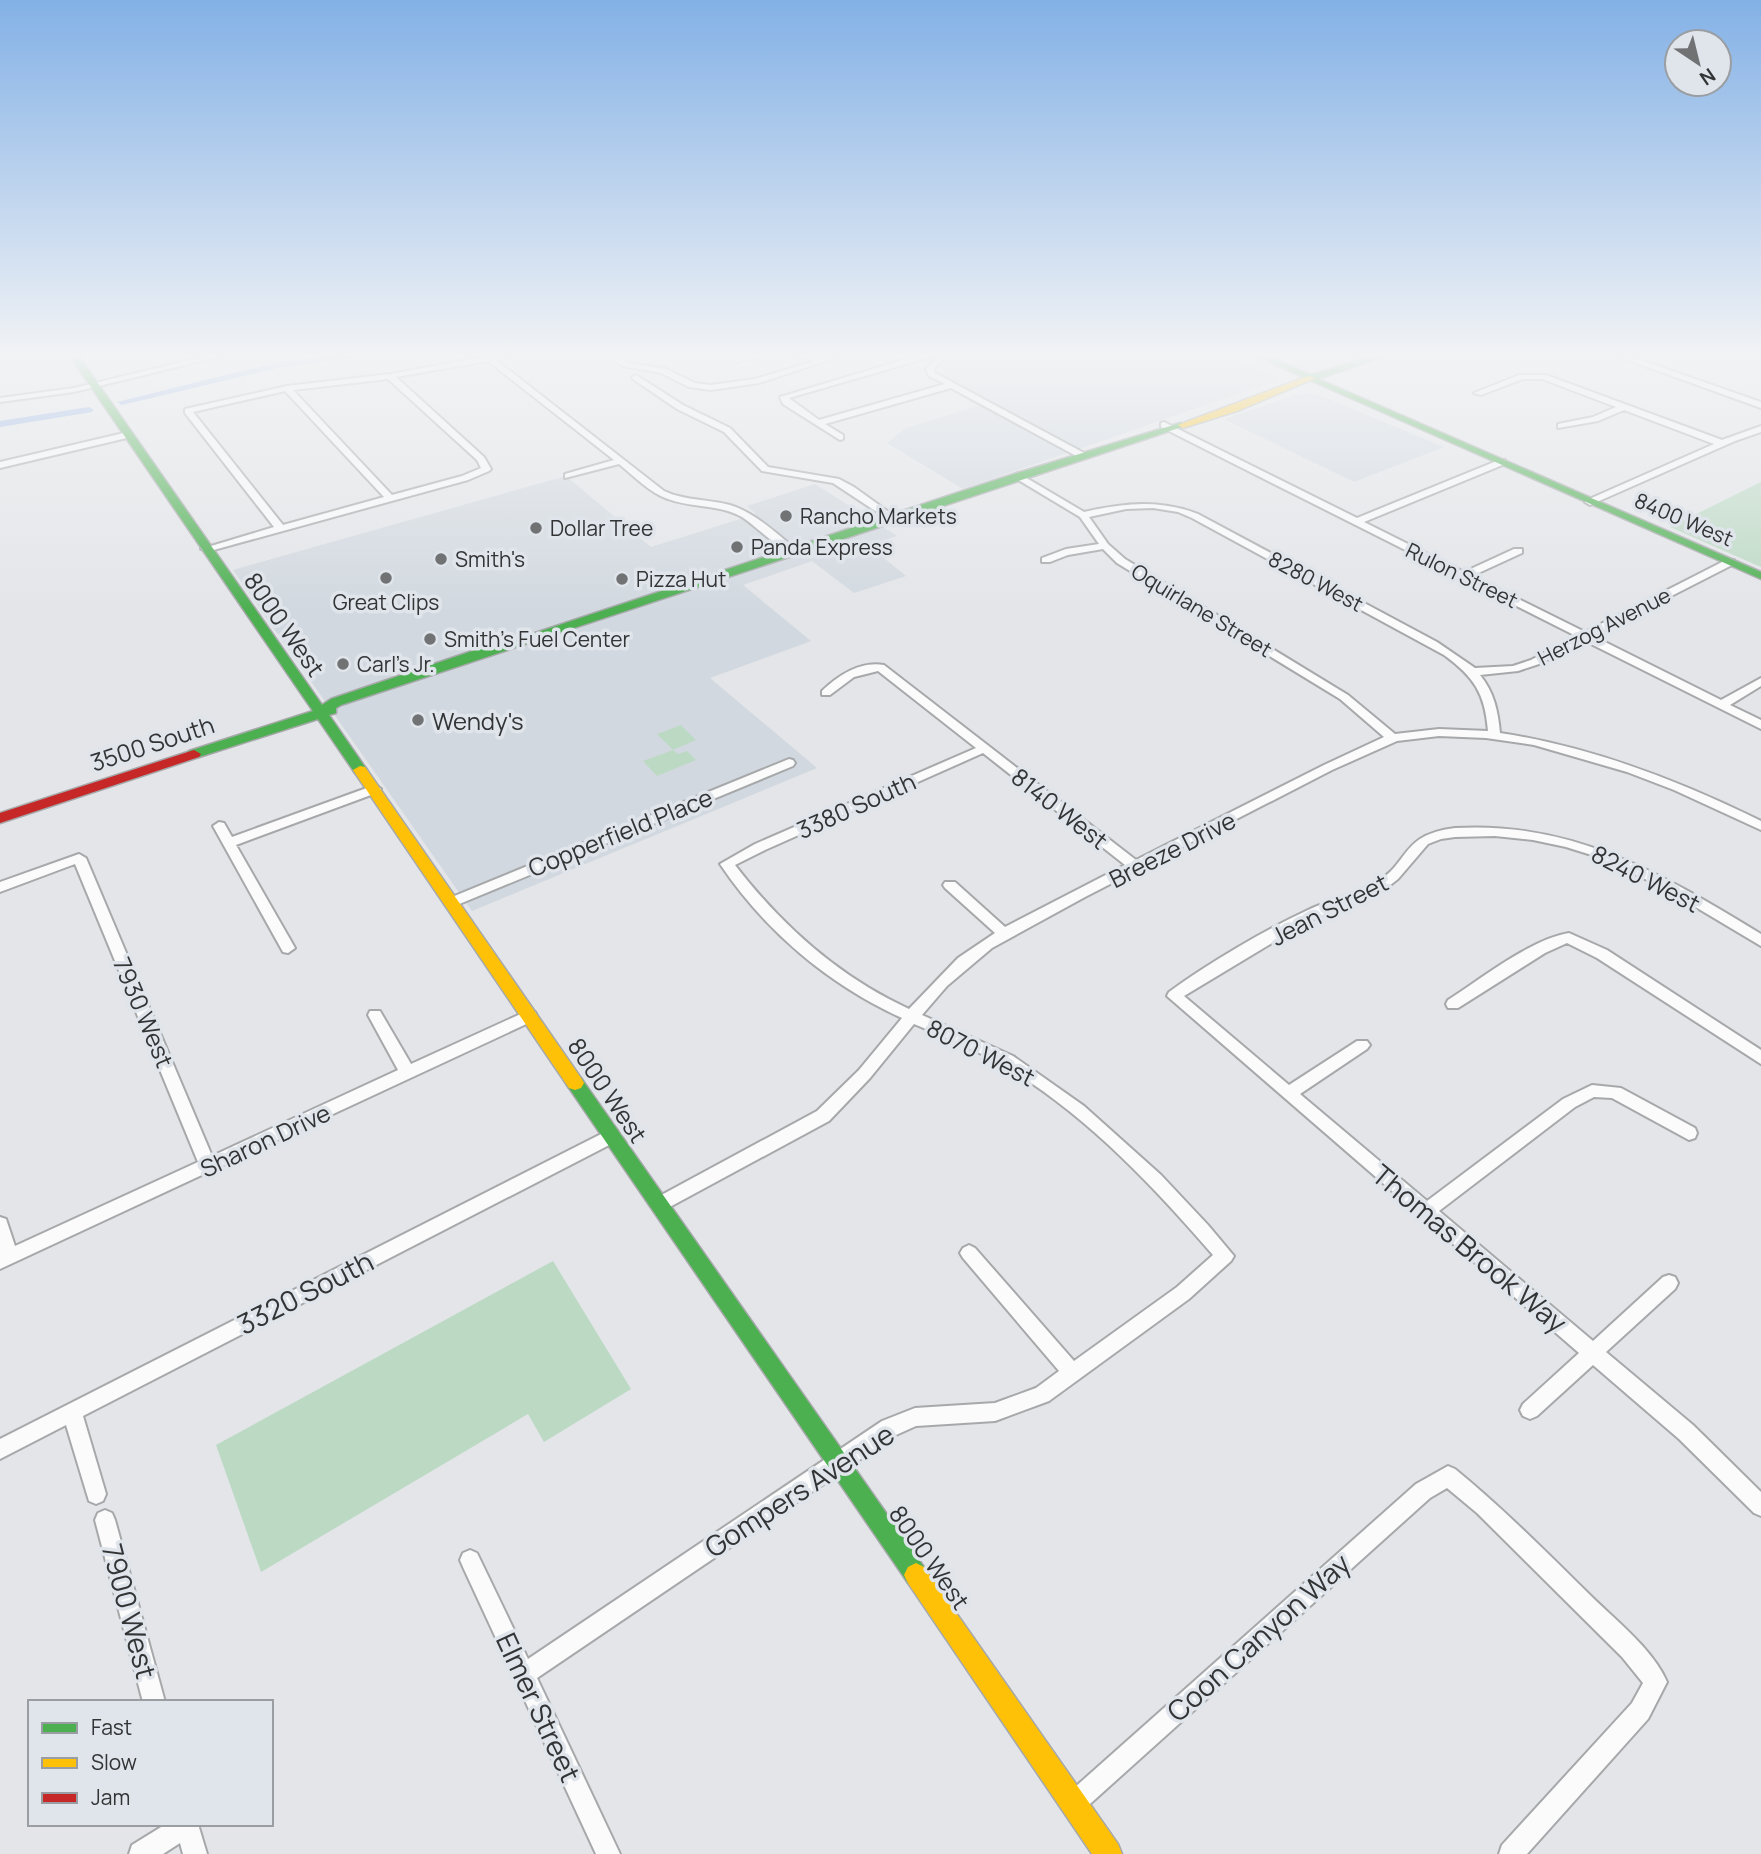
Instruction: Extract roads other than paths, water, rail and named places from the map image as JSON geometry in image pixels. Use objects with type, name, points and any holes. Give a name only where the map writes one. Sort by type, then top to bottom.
[{"type":"main road","name":"8000 West","points":[[130,439],[1108,1854]]},
{"type":"main road","name":"3500 South","points":[[0,818],[319,712],[336,702],[494,648],[514,644],[1134,439]]},
{"type":"main road","name":"8400 West","points":[[1441,439],[1761,576]]},
{"type":"street","points":[[0,465],[113,439]]},
{"type":"street","points":[[210,439],[280,528]]},
{"type":"street","points":[[334,439],[390,498]]},
{"type":"street","points":[[206,549],[464,478],[486,469],[481,459],[459,439]]},
{"type":"street","points":[[592,439],[668,497],[726,507],[743,514],[792,551]]},
{"type":"street","points":[[735,439],[765,469],[836,481],[892,518]]},
{"type":"street","points":[[1051,439],[1083,456]]},
{"type":"street","name":"Rulon Street","points":[[1191,439],[1761,725]]},
{"type":"street","points":[[1709,439],[1721,443]]},
{"type":"street","points":[[1590,502],[1734,439]]},
{"type":"street","points":[[15,449],[21,460]]},
{"type":"street","points":[[568,476],[621,461]]},
{"type":"street","points":[[1356,522],[1499,463]]},
{"type":"street","name":"Oquirlane Street","points":[[1018,476],[1083,515],[1105,546],[1121,561],[1344,697],[1393,739]]},
{"type":"street","name":"8280 West","points":[[1083,515],[1146,504],[1186,511],[1433,644],[1472,672],[1489,696],[1494,736]]},
{"type":"street","points":[[1046,559],[1066,552],[1105,546]]},
{"type":"street","points":[[1464,576],[1518,551]]},
{"type":"street","name":"Herzog Avenue","points":[[1472,672],[1514,669],[1586,636],[1730,562]]},
{"type":"street","name":"8140 West","points":[[826,693],[839,680],[863,668],[880,667],[1136,867]]},
{"type":"street","points":[[1721,705],[1761,681]]},
{"type":"street","name":"Breeze Drive","points":[[660,1204],[823,1116],[844,1098],[963,960],[1004,934],[1333,765],[1393,739],[1452,733],[1494,736],[1554,747],[1648,774],[1696,792],[1761,826]]},
{"type":"street","name":"3380 South","points":[[727,864],[985,748]]},
{"type":"street","name":"Copperfield Place","points":[[452,902],[789,763]]},
{"type":"street","points":[[229,843],[375,789]]},
{"type":"street","points":[[219,825],[288,948]]},
{"type":"street","name":"8240 West","points":[[1480,832],[1520,833],[1591,848],[1628,863],[1680,891],[1761,942]]},
{"type":"street","name":"Jean Street","points":[[1174,996],[1306,917],[1378,888],[1396,875],[1412,851],[1424,841],[1444,834],[1480,832]]},
{"type":"street","name":"7930 West","points":[[0,887],[79,858],[208,1166]]},
{"type":"street","name":"8070 West","points":[[727,864],[743,886],[812,958],[854,987],[1020,1068],[1063,1096],[1102,1129],[1191,1217],[1225,1256]]},
{"type":"street","points":[[950,885],[1004,934]]},
{"type":"street","points":[[1453,1004],[1540,949],[1557,940],[1569,938],[1602,954],[1761,1058]]},
{"type":"street","name":"Thomas Brook Way","points":[[1174,996],[1686,1432],[1761,1506]]},
{"type":"street","points":[[375,1015],[408,1073]]},
{"type":"street","name":"Sharon Drive","points":[[4,1259],[530,1016]]},
{"type":"street","points":[[1289,1093],[1362,1045]]},
{"type":"street","points":[[1426,1211],[1569,1103],[1592,1091],[1615,1092],[1689,1133]]},
{"type":"street","name":"3320 South","points":[[0,1449],[611,1136]]},
{"type":"street","points":[[0,1224],[4,1259]]},
{"type":"street","points":[[970,1253],[1072,1372]]},
{"type":"street","name":"Gompers Avenue","points":[[524,1674],[889,1428],[915,1417],[995,1412],[1042,1395],[1183,1293],[1225,1256]]},
{"type":"street","points":[[1530,1410],[1669,1283]]},
{"type":"street","points":[[72,1412],[96,1494]]},
{"type":"street","name":"Coon Canyon Way","points":[[1073,1804],[1423,1491],[1448,1476],[1484,1506],[1630,1649],[1656,1682],[1640,1711],[1511,1854]]},
{"type":"street","name":"7900 West","points":[[106,1520],[153,1700]]},
{"type":"street","name":"Elmer Street","points":[[470,1560],[608,1854]]},
{"type":"street","points":[[141,1854],[183,1826]]},
{"type":"street","points":[[187,1826],[195,1854]]},
{"type":"place","name":"Rancho Markets","points":[[786,516]]},
{"type":"place","name":"Dollar Tree","points":[[536,528]]},
{"type":"place","name":"Panda Express","points":[[737,547]]},
{"type":"place","name":"Smith's","points":[[441,559]]},
{"type":"place","name":"Great Clips","points":[[386,578]]},
{"type":"place","name":"Pizza Hut","points":[[622,579]]},
{"type":"place","name":"Smith's Fuel Center","points":[[430,639]]},
{"type":"place","name":"Carl's Jr.","points":[[343,664]]},
{"type":"place","name":"Wendy's","points":[[418,720]]}]
